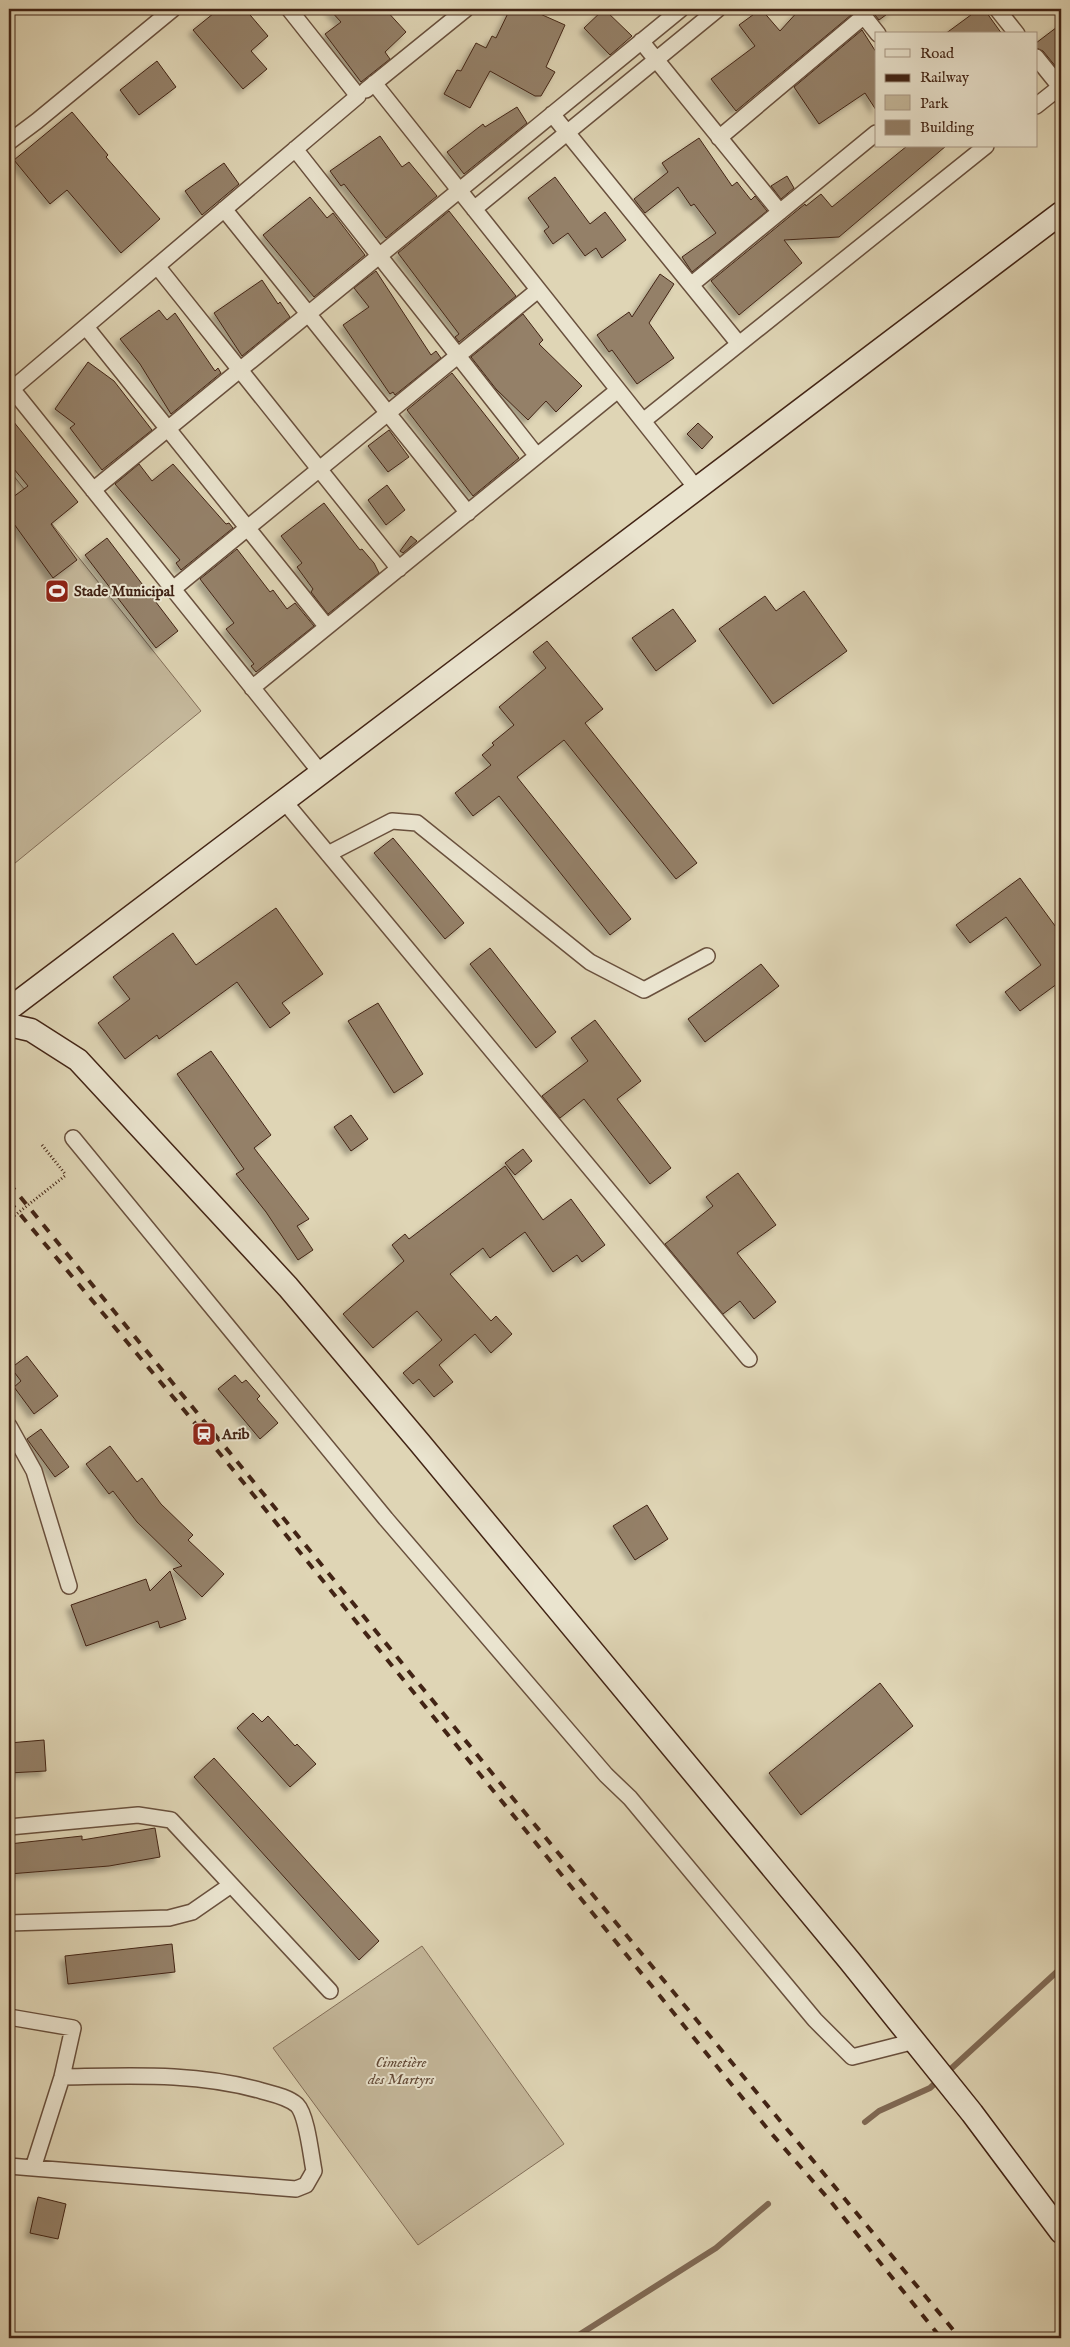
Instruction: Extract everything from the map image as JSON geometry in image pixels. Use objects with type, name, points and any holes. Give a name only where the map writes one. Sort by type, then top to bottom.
[{"type":"main road","points":[[9,1010],[1061,213]]},
{"type":"main road","points":[[9,1025],[31,1030],[78,1060],[288,1287],[419,1442],[915,2041],[1061,2232]]},
{"type":"street","points":[[9,142],[173,9]]},
{"type":"street","points":[[289,9],[358,96]]},
{"type":"street","points":[[321,773],[12,389],[358,96],[466,9]]},
{"type":"street","points":[[93,490],[681,9]]},
{"type":"street","points":[[474,209],[718,9]]},
{"type":"street","points":[[997,9],[1008,31]]},
{"type":"street","points":[[719,138],[861,12],[876,32]]},
{"type":"street","points":[[641,41],[780,212]]},
{"type":"street","points":[[1038,59],[1061,88],[1038,105]]},
{"type":"street","points":[[374,83],[697,488]]},
{"type":"street","points":[[552,114],[739,344]]},
{"type":"street","points":[[692,284],[875,134]]},
{"type":"street","points":[[643,421],[984,148]]},
{"type":"street","points":[[295,149],[537,456]]},
{"type":"street","points":[[224,209],[468,513]]},
{"type":"street","points":[[157,266],[399,569]]},
{"type":"street","points":[[173,589],[538,290]]},
{"type":"street","points":[[86,326],[328,627]]},
{"type":"street","points":[[252,688],[618,390]]},
{"type":"street","points":[[284,802],[749,1359]]},
{"type":"street","points":[[328,854],[392,821],[417,823],[590,962],[644,990],[706,956]]},
{"type":"street","points":[[73,1138],[386,1519],[606,1775],[630,1798],[815,2020],[852,2057],[915,2041]]},
{"type":"street","points":[[9,1426],[34,1471],[69,1586]]},
{"type":"street","points":[[9,1827],[138,1815],[171,1820],[330,1991]]},
{"type":"street","points":[[9,1923],[169,1918],[192,1912],[231,1885]]},
{"type":"street","points":[[9,2017],[73,2028],[62,2077],[33,2168]]},
{"type":"street","points":[[9,2166],[296,2189],[306,2185],[314,2171],[302,2114],[297,2105],[280,2096],[243,2085],[173,2075],[62,2077]]},
{"type":"path","points":[[9,1220],[66,1176],[42,1145]]},
{"type":"green space","name":"Stade Municipal","points":[[9,470],[201,711],[9,868]]},
{"type":"green space","name":"Cimetière des Martyrs","points":[[422,1946],[564,2144],[418,2245],[273,2048]]},
{"type":"building","points":[[219,9],[245,9],[268,36],[251,51],[267,69],[243,89],[193,30]]},
{"type":"building","points":[[329,9],[385,9],[406,32],[385,52],[390,59],[361,82],[325,34],[341,22]]},
{"type":"building","points":[[510,9],[529,9],[565,25],[546,67],[555,72],[541,96],[535,96],[490,71],[470,108],[444,94],[457,70],[461,71],[476,43],[486,48],[492,36],[496,38]]},
{"type":"building","points":[[604,9],[632,36],[610,55],[584,28]]},
{"type":"building","points":[[761,9],[780,31],[800,9],[850,9],[851,15],[736,111],[711,79],[755,46],[739,25]]},
{"type":"building","points":[[870,9],[894,9],[879,20]]},
{"type":"building","points":[[979,9],[984,9],[1001,32],[948,32]]},
{"type":"building","points":[[1061,24],[1061,73],[1043,51],[1038,49],[1038,41]]},
{"type":"building","points":[[862,30],[875,50],[875,108],[865,93],[819,124],[794,87]]},
{"type":"building","points":[[157,61],[176,87],[139,115],[120,90]]},
{"type":"building","points":[[517,107],[527,123],[464,174],[447,152],[483,124],[485,127]]},
{"type":"building","points":[[72,112],[108,155],[106,157],[160,219],[121,253],[67,190],[50,204],[14,160]]},
{"type":"building","points":[[380,136],[402,167],[409,162],[437,196],[386,238],[344,184],[341,186],[330,171]]},
{"type":"building","points":[[699,138],[732,186],[737,182],[751,200],[755,196],[767,211],[692,272],[682,257],[716,233],[694,204],[691,206],[678,187],[645,213],[634,199],[668,172],[662,163]]},
{"type":"building","points":[[905,148],[944,148],[839,237],[784,240],[802,263],[739,315],[711,281],[805,204],[806,206],[821,194],[832,207]]},
{"type":"building","points":[[224,163],[239,184],[202,215],[185,191]]},
{"type":"building","points":[[787,176],[794,188],[781,199],[771,186]]},
{"type":"building","points":[[555,177],[590,224],[605,212],[626,240],[602,258],[596,248],[585,256],[568,233],[553,244],[544,231],[549,227],[528,198]]},
{"type":"building","points":[[310,197],[327,218],[333,213],[365,255],[314,297],[263,235]]},
{"type":"building","points":[[449,211],[516,296],[459,342],[455,337],[459,334],[398,253]]},
{"type":"building","points":[[376,271],[431,355],[436,351],[441,358],[395,395],[393,392],[390,394],[343,325],[369,307],[354,288]]},
{"type":"building","points":[[660,274],[674,284],[649,323],[674,358],[637,384],[612,350],[609,352],[597,335],[629,312],[632,317]]},
{"type":"building","points":[[262,280],[278,304],[280,302],[290,317],[242,356],[214,313]]},
{"type":"building","points":[[159,310],[167,320],[175,313],[215,371],[218,368],[221,373],[171,414],[140,364],[120,339]]},
{"type":"building","points":[[523,314],[543,340],[539,344],[582,386],[556,412],[546,401],[528,420],[496,389],[471,357]]},
{"type":"building","points":[[88,362],[114,381],[152,430],[102,470],[70,428],[75,424],[55,409]]},
{"type":"building","points":[[452,373],[519,458],[473,496],[407,410]]},
{"type":"building","points":[[9,416],[78,502],[51,524],[77,560],[53,578],[9,517],[9,500],[28,486],[9,463]]},
{"type":"building","points":[[698,423],[713,437],[702,449],[687,434]]},
{"type":"building","points":[[389,430],[409,457],[388,472],[368,446]]},
{"type":"building","points":[[139,464],[152,481],[173,464],[226,524],[229,523],[233,528],[181,570],[176,563],[180,560],[115,484]]},
{"type":"building","points":[[387,485],[405,510],[386,525],[368,500]]},
{"type":"building","points":[[324,503],[360,550],[362,549],[374,563],[379,573],[328,614],[311,592],[313,589],[297,567],[302,563],[281,536]]},
{"type":"building","points":[[411,536],[417,541],[403,553],[400,551]]},
{"type":"building","points":[[107,538],[178,631],[156,648],[85,555]]},
{"type":"building","points":[[237,549],[270,592],[273,590],[287,609],[295,603],[314,626],[256,672],[251,666],[254,664],[226,629],[234,623],[200,579]]},
{"type":"building","points":[[804,591],[847,651],[773,704],[719,629],[765,596],[776,611]]},
{"type":"building","points":[[673,609],[696,641],[656,671],[632,638]]},
{"type":"building","points":[[547,641],[603,709],[585,723],[697,863],[676,879],[564,740],[517,777],[631,919],[610,935],[499,796],[473,816],[455,793],[491,765],[482,755],[494,745],[492,743],[514,725],[499,707],[546,668],[533,652]]},
{"type":"building","points":[[393,838],[464,923],[445,939],[374,853]]},
{"type":"building","points":[[1020,878],[1061,934],[1061,981],[1020,1011],[1005,992],[1041,965],[1006,917],[970,943],[956,925]]},
{"type":"building","points":[[276,908],[323,974],[282,1003],[290,1013],[270,1028],[237,982],[159,1039],[157,1035],[125,1059],[98,1023],[130,999],[113,977],[173,933],[196,965]]},
{"type":"building","points":[[490,948],[556,1032],[536,1048],[470,964]]},
{"type":"building","points":[[761,964],[779,986],[705,1042],[688,1019]]},
{"type":"building","points":[[378,1003],[423,1074],[394,1093],[348,1021]]},
{"type":"building","points":[[595,1020],[641,1081],[617,1099],[671,1168],[650,1184],[584,1099],[560,1118],[542,1096],[588,1061],[571,1038]]},
{"type":"building","points":[[211,1051],[271,1135],[254,1148],[309,1219],[297,1226],[313,1250],[298,1260],[266,1212],[236,1174],[244,1169],[177,1074]]},
{"type":"building","points":[[351,1115],[368,1139],[351,1151],[334,1127]]},
{"type":"building","points":[[523,1149],[532,1161],[515,1175],[505,1163]]},
{"type":"building","points":[[505,1166],[543,1220],[571,1199],[605,1245],[582,1262],[577,1255],[553,1272],[525,1232],[490,1258],[483,1248],[450,1274],[491,1321],[496,1316],[512,1334],[491,1353],[475,1334],[439,1365],[453,1382],[434,1397],[419,1379],[413,1384],[403,1373],[442,1340],[417,1311],[373,1348],[343,1314],[404,1261],[392,1245],[405,1234],[409,1239]]},
{"type":"building","points":[[738,1173],[776,1225],[737,1253],[776,1302],[754,1319],[740,1301],[723,1314],[665,1244],[713,1206],[706,1197]]},
{"type":"building","points":[[27,1356],[58,1396],[34,1414],[14,1387],[21,1381],[11,1368]]},
{"type":"building","name":"Arib","points":[[235,1375],[242,1383],[246,1380],[260,1396],[257,1399],[278,1423],[260,1439],[218,1389]]},
{"type":"building","points":[[41,1429],[69,1467],[55,1477],[27,1439]]},
{"type":"building","points":[[110,1446],[137,1482],[142,1478],[161,1504],[193,1535],[188,1540],[224,1574],[202,1597],[173,1569],[182,1566],[137,1522],[113,1491],[109,1494],[86,1464]]},
{"type":"building","points":[[647,1505],[668,1539],[635,1560],[613,1526]]},
{"type":"building","points":[[170,1571],[186,1619],[160,1628],[158,1621],[86,1646],[71,1605],[146,1579],[150,1591]]},
{"type":"building","points":[[880,1683],[913,1726],[801,1815],[769,1773]]},
{"type":"building","points":[[253,1713],[262,1722],[268,1716],[295,1746],[297,1744],[316,1764],[290,1787],[237,1728]]},
{"type":"building","points":[[44,1740],[46,1771],[9,1773],[9,1743]]},
{"type":"building","points":[[214,1758],[379,1941],[359,1960],[194,1777]]},
{"type":"building","points":[[155,1828],[160,1857],[109,1866],[9,1874],[9,1844],[82,1836],[82,1840]]},
{"type":"building","points":[[172,1944],[175,1972],[68,1984],[65,1956]]},
{"type":"building","points":[[38,2197],[66,2204],[58,2239],[30,2233]]},
{"type":"waterway","points":[[865,2122],[879,2111],[930,2088],[1061,1968]]},
{"type":"waterway","points":[[574,2338],[716,2248],[768,2204]]},
{"type":"railway","points":[[9,1183],[492,1773],[960,2338]]},
{"type":"railway","points":[[9,1201],[204,1434],[771,2133],[832,2203],[941,2338]]},
{"type":"place","name":"Stade Municipal","points":[[57,591]]},
{"type":"place","name":"Arib","points":[[204,1434]]}]
